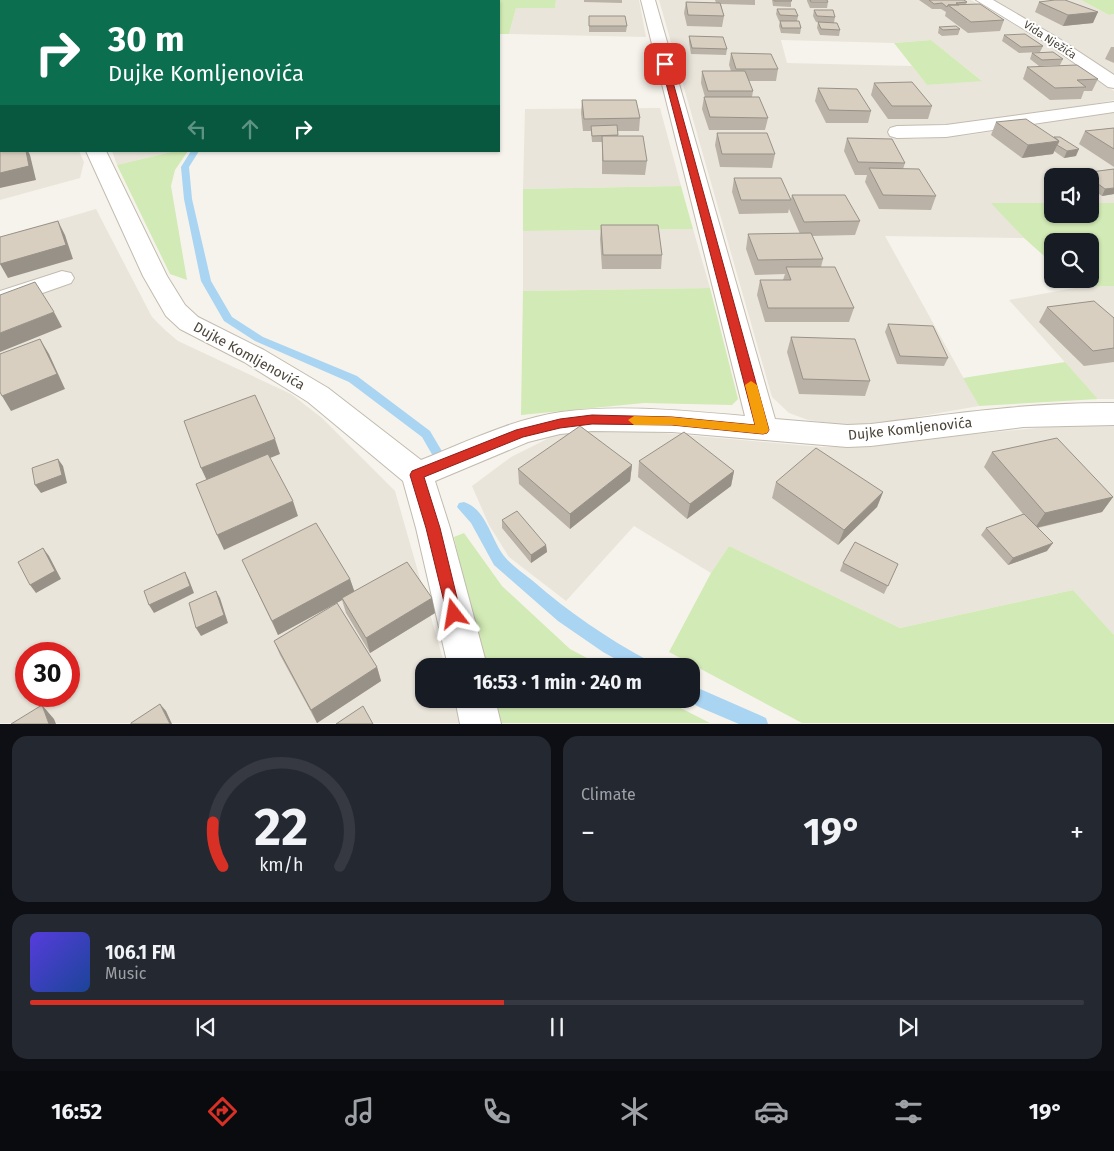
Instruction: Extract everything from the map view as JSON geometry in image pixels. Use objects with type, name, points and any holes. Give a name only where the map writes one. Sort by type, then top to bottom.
[{"type":"street","points":[[648,0],[763,430]]},
{"type":"street","name":"Vida Nježića","points":[[983,0],[1053,41],[1114,84]]},
{"type":"street","points":[[897,132],[946,131],[1114,107]]},
{"type":"street","name":"Dujke Komljenovića","points":[[96,152],[155,276],[175,310],[189,323],[254,356],[318,395],[417,475],[520,433],[560,423],[592,420],[672,421],[763,430],[871,436],[1024,417],[1064,414],[1114,414]]},
{"type":"street","points":[[0,300],[62,278]]},
{"type":"street","points":[[417,475],[433,528],[464,658]]},
{"type":"street","points":[[477,708],[481,724]]},
{"type":"shaded area","points":[[556,0],[639,0],[646,37],[509,34],[516,8],[555,8]]},
{"type":"shaded area","points":[[659,0],[971,0],[1028,32],[1114,91],[1114,100],[1073,108],[953,126],[888,127],[889,135],[915,139],[969,135],[1114,112],[1114,203],[1099,203],[1099,168],[1044,168],[1044,203],[992,203],[1024,238],[885,236],[979,406],[870,425],[842,425],[808,420],[789,413],[772,397]],"holes":[[[781,40],[894,43],[931,40],[981,80],[927,85],[912,66],[787,63]]]},
{"type":"shaded area","points":[[993,0],[1081,0],[1109,15],[1114,14],[1114,75],[1053,36]]},
{"type":"shaded area","points":[[660,108],[681,186],[523,189],[525,109]]},
{"type":"shaded area","points":[[0,152],[79,152],[84,162],[80,178],[0,200]]},
{"type":"shaded area","points":[[112,152],[171,152],[117,165]]},
{"type":"shaded area","points":[[96,209],[152,317],[165,330],[178,341],[291,394],[322,418],[395,491],[443,658],[415,658],[415,708],[457,708],[461,723],[0,723],[0,305],[69,280],[65,271],[0,294],[0,237]]},
{"type":"shaded area","points":[[693,229],[710,288],[523,291],[523,231]]},
{"type":"shaded area","points":[[1099,286],[1114,286],[1114,399],[1098,399],[1009,300],[1075,288],[1099,288]]},
{"type":"shaded area","points":[[1076,424],[1114,424],[1114,635],[1073,590],[900,628],[729,546],[711,573],[634,526],[566,601],[509,557],[489,525],[472,486],[511,457],[553,436],[574,432],[641,431],[821,447],[864,445]]},
{"type":"green space","points":[[500,0],[556,0],[555,8],[516,8],[509,34],[500,34]]},
{"type":"green space","points":[[1081,0],[1114,0],[1114,14],[1109,15]]},
{"type":"green space","points":[[931,40],[982,81],[927,85],[894,43]]},
{"type":"green space","points":[[171,152],[187,152],[175,170],[171,186],[187,280],[170,274],[117,165]]},
{"type":"green space","points":[[681,186],[693,229],[523,231],[523,189]]},
{"type":"green space","points":[[991,203],[1044,203],[1044,223],[1099,223],[1099,203],[1114,203],[1114,286],[1099,286],[1099,233],[1044,233],[1044,256]]},
{"type":"green space","points":[[710,288],[738,399],[732,405],[644,403],[521,415],[523,291]]},
{"type":"green space","points":[[1065,362],[1098,399],[979,406],[963,378]]},
{"type":"green space","points":[[464,533],[502,586],[570,649],[587,658],[480,658],[454,537]]},
{"type":"green space","points":[[729,546],[900,628],[1073,590],[1114,635],[1114,723],[802,723],[700,669],[700,658],[680,658],[669,652],[711,573]]},
{"type":"green space","points":[[491,708],[681,708],[710,723],[494,723]]},
{"type":"building","points":[[791,0],[792,1],[774,1]]},
{"type":"building","points":[[810,0],[827,0],[828,2],[811,2]]},
{"type":"building","points":[[929,0],[964,0],[967,2],[956,3],[959,5],[948,5],[947,7],[942,3],[934,4]]},
{"type":"building","points":[[1065,0],[1098,12],[1068,15],[1039,2]]},
{"type":"building","points":[[686,2],[720,3],[724,16],[688,15]]},
{"type":"building","points":[[980,4],[1004,20],[971,22],[948,5]]},
{"type":"building","points":[[777,9],[795,9],[798,16],[780,15]]},
{"type":"building","points":[[814,10],[833,10],[835,17],[817,16]]},
{"type":"building","points":[[589,16],[625,16],[627,26],[589,26]]},
{"type":"building","points":[[780,21],[799,21],[801,28],[782,28]]},
{"type":"building","points":[[818,22],[837,23],[840,30],[821,29]]},
{"type":"building","points":[[956,26],[960,29],[943,30],[939,27]]},
{"type":"building","points":[[1025,34],[1043,46],[1021,47],[1004,35]]},
{"type":"building","points":[[689,36],[723,37],[727,49],[692,48]]},
{"type":"building","points":[[1053,52],[1063,59],[1042,60],[1032,53]]},
{"type":"building","points":[[731,53],[771,54],[778,69],[736,69]]},
{"type":"building","points":[[1077,65],[1098,79],[1077,80],[1086,87],[1055,88],[1027,67]]},
{"type":"building","points":[[702,71],[745,71],[753,91],[708,91]]},
{"type":"building","points":[[912,82],[932,106],[892,106],[874,83]]},
{"type":"building","points":[[818,88],[857,89],[871,111],[829,110]]},
{"type":"building","points":[[704,97],[759,97],[768,118],[710,117]]},
{"type":"building","points":[[582,100],[636,100],[640,118],[584,119]]},
{"type":"building","points":[[1026,119],[1059,141],[1028,145],[996,122]]},
{"type":"building","points":[[617,125],[618,135],[592,136],[591,126]]},
{"type":"building","points":[[1114,128],[1114,149],[1085,131]]},
{"type":"building","points":[[717,133],[767,133],[775,154],[722,154]]},
{"type":"building","points":[[602,136],[643,136],[647,161],[603,161]]},
{"type":"building","points":[[1054,137],[1060,137],[1079,149],[1067,151],[1057,145],[1059,141]]},
{"type":"building","points":[[847,138],[892,139],[905,163],[858,162]]},
{"type":"building","points":[[0,152],[26,152],[29,166],[0,173]]},
{"type":"building","points":[[869,168],[919,169],[936,196],[883,195]]},
{"type":"building","points":[[1114,169],[1114,188],[1105,189],[1099,185],[1099,171]]},
{"type":"building","points":[[734,178],[781,178],[791,200],[741,200]]},
{"type":"building","points":[[792,195],[845,195],[860,221],[804,222]]},
{"type":"building","points":[[58,221],[66,245],[0,264],[0,237]]},
{"type":"building","points":[[601,225],[658,225],[662,255],[603,255]]},
{"type":"building","points":[[811,233],[823,259],[758,260],[748,234]]},
{"type":"building","points":[[786,267],[835,267],[854,308],[768,308],[760,280],[791,280]]},
{"type":"building","points":[[35,282],[54,312],[0,333],[0,295]]},
{"type":"building","points":[[1094,301],[1114,318],[1114,348],[1093,351],[1047,307]]},
{"type":"building","points":[[888,324],[933,326],[948,358],[900,356]]},
{"type":"building","points":[[791,337],[855,339],[870,381],[803,379]]},
{"type":"building","points":[[40,339],[57,374],[2,396],[0,392],[0,354]]},
{"type":"building","points":[[255,395],[275,439],[201,468],[184,421]]},
{"type":"building","points":[[580,426],[632,465],[570,514],[518,469]]},
{"type":"building","points":[[684,432],[734,471],[690,504],[639,461]]},
{"type":"building","points":[[1057,438],[1113,497],[1045,513],[992,452]]},
{"type":"building","points":[[816,448],[883,492],[844,530],[776,482]]},
{"type":"building","points":[[268,454],[293,501],[217,535],[196,484]]},
{"type":"building","points":[[58,459],[62,475],[35,485],[32,468]]},
{"type":"building","points":[[517,511],[546,545],[531,555],[502,520]]},
{"type":"building","points":[[1024,514],[1053,543],[1013,558],[986,528]]},
{"type":"building","points":[[316,523],[350,579],[272,621],[242,560]]},
{"type":"building","points":[[855,542],[898,564],[888,586],[843,563]]},
{"type":"building","points":[[43,548],[55,571],[30,585],[18,562]]},
{"type":"building","points":[[407,562],[432,598],[366,638],[342,598]]},
{"type":"building","points":[[185,572],[190,586],[149,605],[144,591]]},
{"type":"building","points":[[216,591],[224,615],[196,628],[189,603]]},
{"type":"building","points":[[337,603],[377,667],[311,710],[274,641]]},
{"type":"building","points":[[160,704],[170,724],[131,724],[131,723]]},
{"type":"building","points":[[363,706],[373,724],[336,724]]},
{"type":"building","points":[[39,707],[43,707],[49,724],[11,724]]},
{"type":"waterway","points":[[194,152],[185,167],[188,199],[206,281],[228,319],[259,339],[353,379],[426,434],[437,453]]},
{"type":"waterway","points":[[464,507],[476,519],[499,561],[563,616],[629,658]]},
{"type":"waterway","points":[[700,698],[760,724]]},
{"type":"slow traffic","points":[[634,420],[672,421],[763,430],[751,385]]},
{"type":"route","points":[[454,614],[433,528],[417,475],[520,433],[560,423],[592,420],[672,421],[763,430],[665,64]]}]
